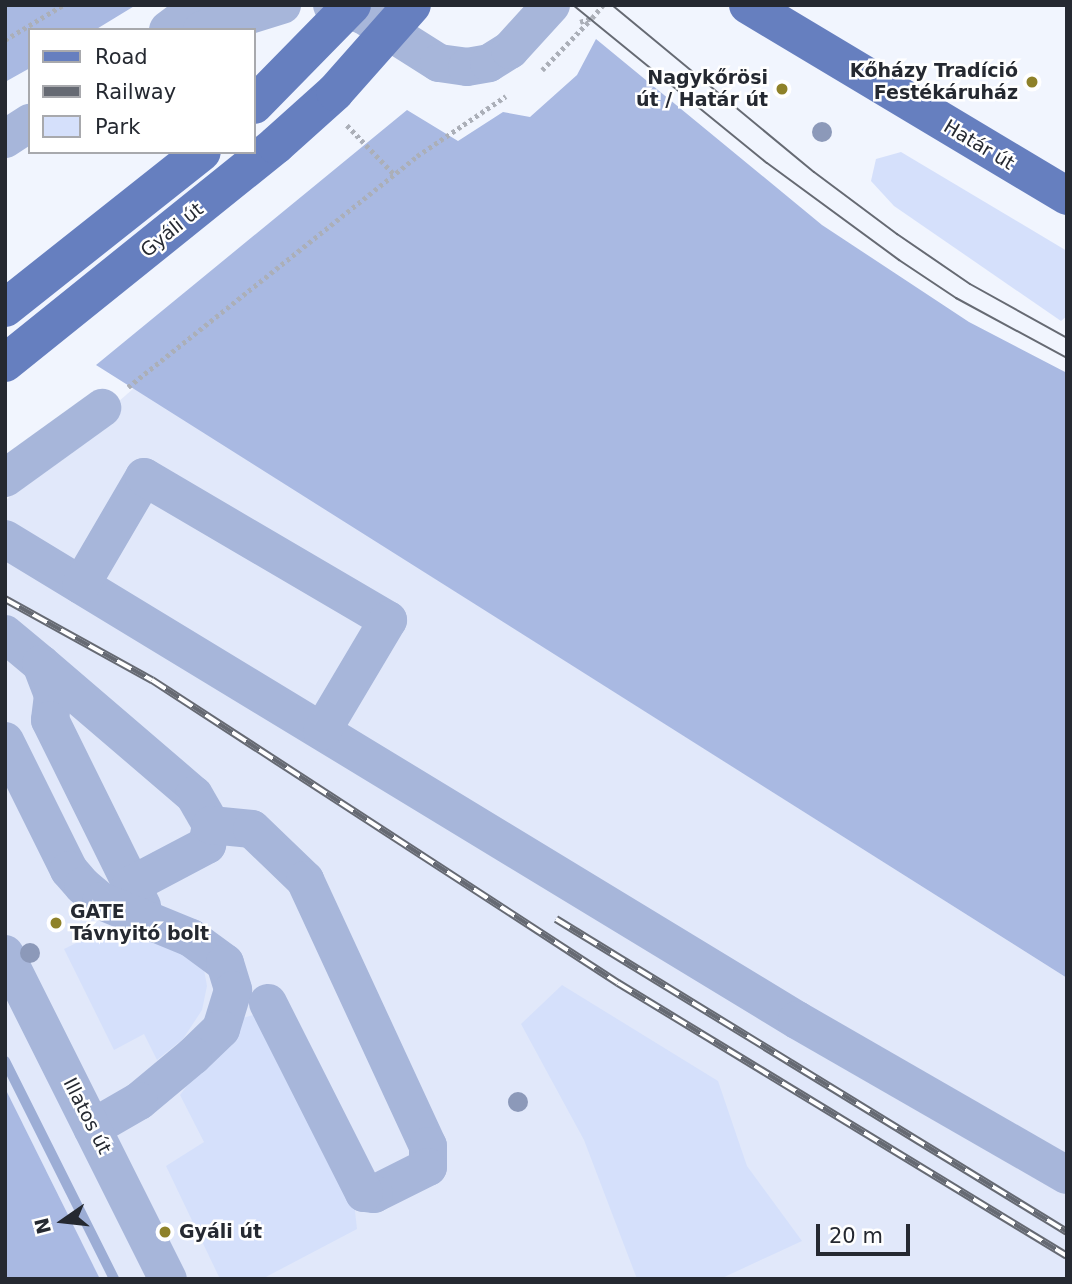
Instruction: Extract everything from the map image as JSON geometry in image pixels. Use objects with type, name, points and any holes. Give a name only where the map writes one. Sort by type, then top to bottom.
[{"type":"main road","points":[[256,102],[293,68],[352,5]]},
{"type":"main road","name":"Gyáli út","points":[[5,363],[337,104],[412,5]]},
{"type":"main road","name":"Határ út","points":[[748,5],[1067,196]]},
{"type":"main road","points":[[5,308],[199,154]]},
{"type":"street","points":[[171,28],[201,5]]},
{"type":"street","points":[[208,28],[282,5]]},
{"type":"street","points":[[332,5],[363,15],[439,63],[467,67],[489,63],[510,50],[551,5]]},
{"type":"street","points":[[5,139],[28,124]]},
{"type":"street","points":[[5,478],[102,408]]},
{"type":"street","points":[[81,585],[144,477],[388,620],[322,731]]},
{"type":"street","points":[[5,539],[797,1020],[1067,1175]]},
{"type":"street","points":[[5,634],[194,795],[211,825],[207,845],[131,885]]},
{"type":"street","points":[[41,664],[53,695],[50,720],[149,921]]},
{"type":"street","points":[[5,741],[69,870],[101,901],[191,938],[264,995],[364,1193],[374,1194],[428,1167],[428,1146],[305,880],[252,829],[211,825]]},
{"type":"street","name":"Illatos út","points":[[5,954],[168,1279]]},
{"type":"street","points":[[92,1128],[139,1101],[264,995]]},
{"type":"path","points":[[5,40],[63,5]]},
{"type":"path","points":[[536,75],[592,18]]},
{"type":"path","points":[[102,408],[395,175],[516,89]]},
{"type":"path","points":[[337,104],[395,175]]},
{"type":"shaded area","points":[[5,5],[136,5],[98,28],[28,28],[28,69],[5,82]]},
{"type":"shaded area","points":[[596,39],[822,225],[969,322],[1067,373],[1067,978],[96,365],[407,110],[458,141],[503,112],[530,117],[577,75]]},
{"type":"shaded area","points":[[134,388],[1067,978],[1067,1279],[100,1279],[5,1088],[5,501]]},
{"type":"shaded area","points":[[5,1088],[100,1279],[5,1279]]},
{"type":"green space","points":[[901,152],[1067,251],[1067,316],[1061,321],[894,206],[871,181],[876,159]]},
{"type":"green space","points":[[117,923],[202,959],[207,986],[202,1010],[183,1039],[157,1060],[144,1034],[114,1050],[64,949]]},
{"type":"green space","points":[[562,985],[718,1081],[747,1166],[802,1241],[720,1279],[637,1279],[584,1140],[521,1024]]},
{"type":"green space","points":[[253,1015],[354,1202],[357,1229],[262,1279],[220,1279],[166,1166],[204,1142],[180,1095],[236,1020]]},
{"type":"waterway","points":[[5,1061],[114,1279]]},
{"type":"tram line","points":[[573,5],[767,163],[899,260],[956,298],[1067,358]]},
{"type":"tram line","points":[[612,5],[814,172],[897,234],[970,284],[1067,338]]},
{"type":"railway","points":[[5,599],[152,680],[618,983],[1067,1256]]},
{"type":"railway","points":[[556,919],[1067,1232]]},
{"type":"place","name":"Kőházy Tradíció Festékáruház","points":[[1032,82]]},
{"type":"place","name":"Nagykőrösi út / Határ út","points":[[782,89]]},
{"type":"place","name":"GATE Távnyitó bolt","points":[[56,923]]},
{"type":"place","name":"Gyáli út","points":[[165,1232]]}]
